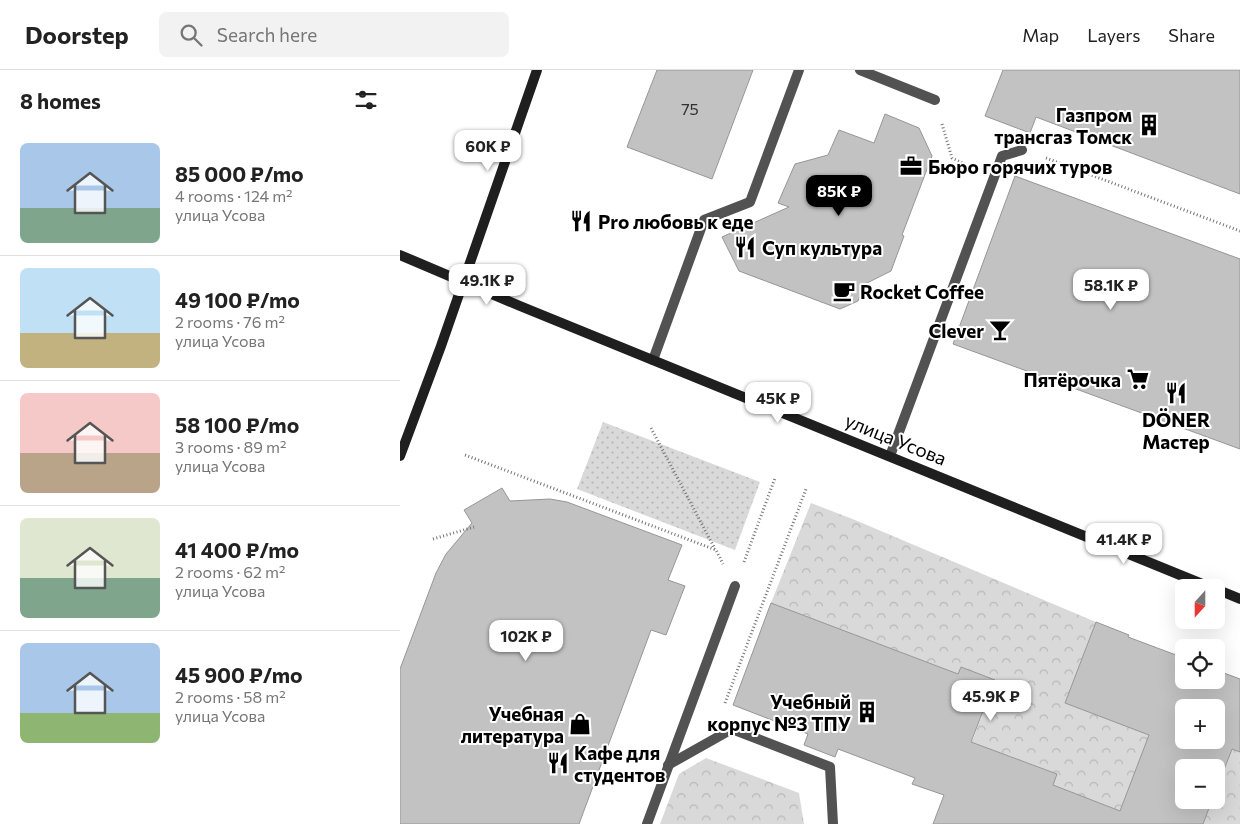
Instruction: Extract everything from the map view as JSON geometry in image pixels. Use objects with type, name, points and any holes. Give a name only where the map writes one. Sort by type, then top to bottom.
[{"type":"main road","points":[[400,456],[464,282],[538,70]]},
{"type":"main road","name":"улица Усова","points":[[400,255],[520,306],[1190,579]]},
{"type":"main road","points":[[1225,593],[1240,599]]},
{"type":"lane","points":[[653,360],[704,220],[750,202],[799,70]]},
{"type":"lane","points":[[860,70],[935,100]]},
{"type":"lane","points":[[890,456],[1002,156],[1022,150]]},
{"type":"lane","points":[[647,824],[735,586]]},
{"type":"lane","points":[[668,765],[732,729],[830,767],[834,824]]},
{"type":"path","points":[[935,100],[952,158],[994,178]]},
{"type":"path","points":[[1022,150],[1240,231]]},
{"type":"path","points":[[651,428],[735,586]]},
{"type":"path","points":[[465,455],[716,550]]},
{"type":"path","points":[[735,586],[775,478]]},
{"type":"path","points":[[732,729],[722,708],[806,490]]},
{"type":"path","points":[[433,538],[474,527]]},
{"type":"green space","points":[[603,422],[760,482],[735,550],[577,489]]},
{"type":"green space","points":[[811,503],[1096,622],[1065,703],[1102,717],[1108,702],[1155,720],[1120,811],[1053,785],[1057,774],[1007,755],[970,747],[995,681],[961,667],[958,674],[771,603]]},
{"type":"green space","points":[[1240,744],[1240,824],[1203,824],[1209,809],[1225,809],[1225,767],[1232,749],[1237,751]]},
{"type":"green space","points":[[706,758],[799,793],[804,824],[660,824],[679,774]]},
{"type":"building","points":[[657,70],[753,70],[712,179],[627,147]]},
{"type":"building","name":"Газпром трансгаз Томск","points":[[1003,70],[1240,70],[1240,194],[1036,117],[1030,133],[985,116]]},
{"type":"building","points":[[885,114],[919,128],[932,156],[902,235],[904,236],[891,271],[865,284],[858,301],[840,309],[739,271],[722,237],[789,207],[778,203],[795,164],[828,155],[839,130],[874,143]]},
{"type":"building","points":[[1015,176],[1240,259],[1240,449],[953,344]]},
{"type":"building","points":[[502,488],[510,501],[550,499],[567,502],[682,545],[668,580],[685,586],[666,635],[651,630],[579,824],[400,824],[400,669],[436,573],[446,554],[472,523],[464,510]]},
{"type":"building","name":"Учебный корпус №3 ТПУ","points":[[771,603],[958,674],[961,667],[995,680],[971,742],[1057,774],[1053,785],[1120,811],[1149,735],[1065,703],[1096,622],[1129,635],[1128,637],[1175,655],[1175,689],[1225,689],[1225,673],[1240,679],[1240,752],[1232,749],[1225,767],[1225,759],[1175,759],[1175,809],[1209,809],[1203,824],[933,824],[944,795],[912,784],[915,778],[838,749],[835,757],[804,745],[808,734],[733,705]]},
{"type":"place","name":"Газпром трансгаз Томск","points":[[1149,125]]},
{"type":"place","name":"Бюро горячих туров","points":[[911,166]]},
{"type":"place","name":"Pro любовь к еде","points":[[581,221]]},
{"type":"place","name":"Суп культура","points":[[745,247]]},
{"type":"place","name":"Rocket Coffee","points":[[844,291]]},
{"type":"place","name":"Clever","points":[[1000,330]]},
{"type":"place","name":"Пятёрочка","points":[[1138,379]]},
{"type":"place","name":"DÖNER Мастер","points":[[1176,393]]},
{"type":"place","name":"Учебный корпус №3 ТПУ","points":[[867,712]]},
{"type":"place","name":"Учебная литература","points":[[580,724]]},
{"type":"place","name":"Кафе для студентов","points":[[558,763]]}]
